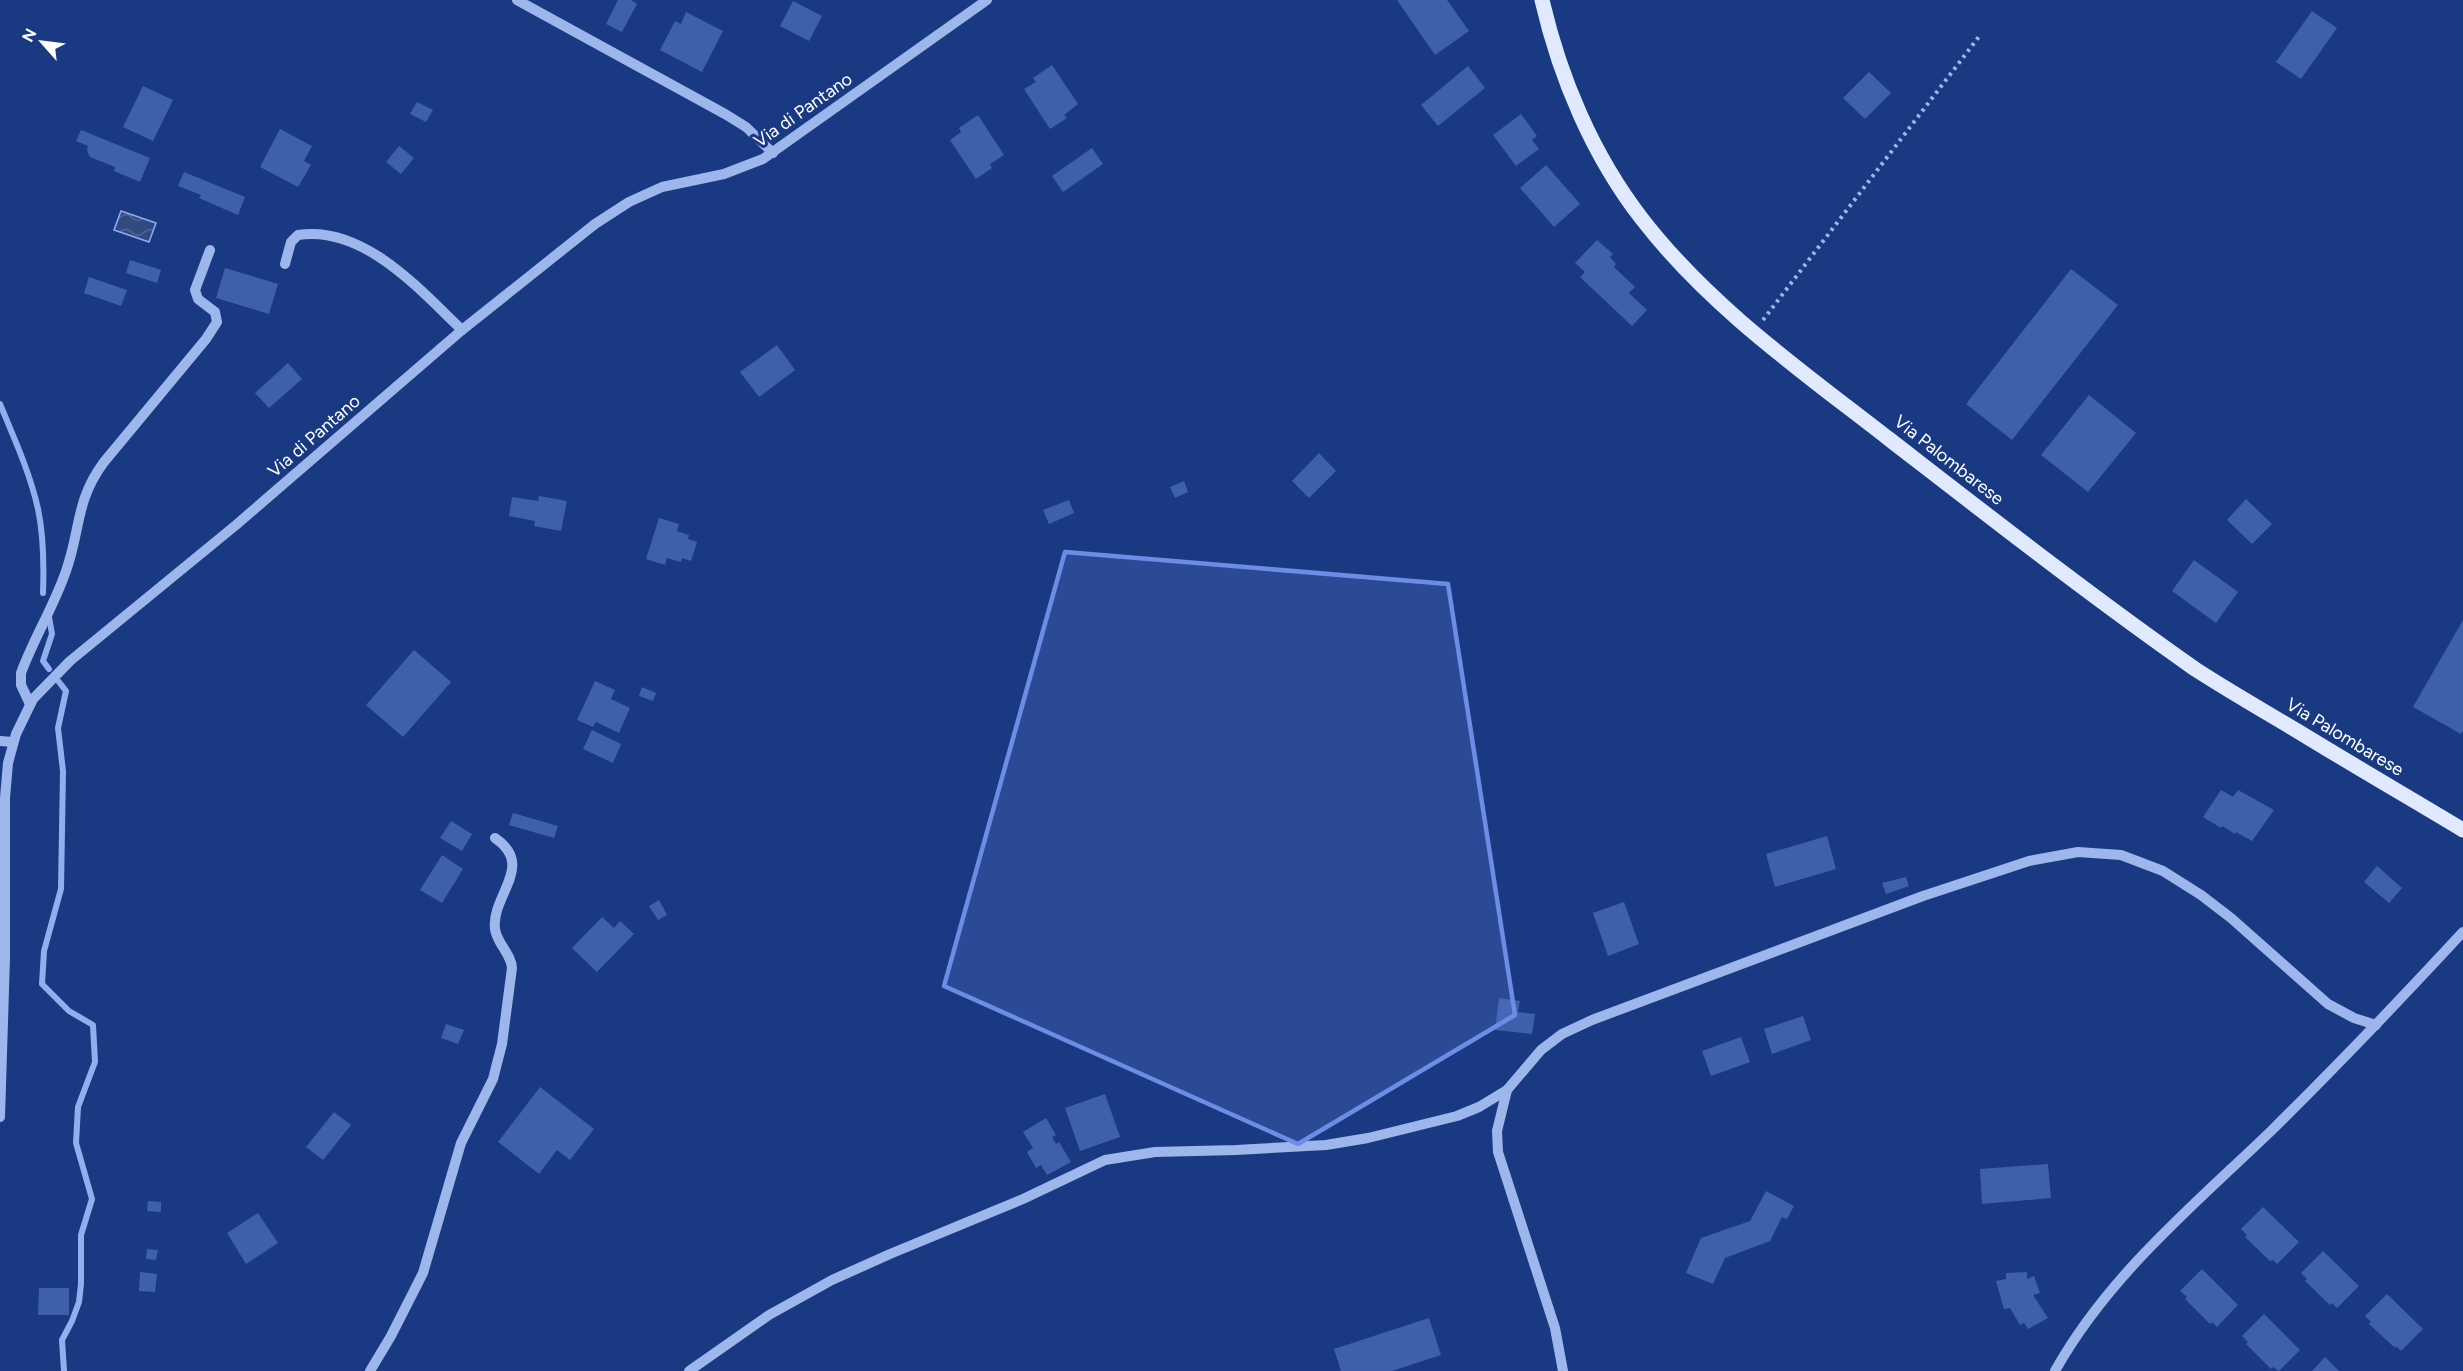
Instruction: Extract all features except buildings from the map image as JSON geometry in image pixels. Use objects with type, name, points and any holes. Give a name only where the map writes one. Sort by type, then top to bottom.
[{"type":"main road","name":"Via Palombarese","points":[[1542,0],[1558,56],[1577,106],[1591,136],[1620,186],[1640,216],[1664,245],[1702,285],[1754,332],[1976,506],[2197,669],[2463,830]]},
{"type":"street","points":[[517,0],[746,127],[773,153]]},
{"type":"street","name":"Via di Pantano","points":[[0,1117],[5,958],[5,798],[8,763],[13,742],[30,704],[44,685],[70,661],[244,519],[462,330],[596,224],[629,202],[662,188],[741,169],[773,153],[987,0]]},
{"type":"street","points":[[285,264],[291,242],[298,235],[326,236],[365,249],[392,265],[462,330]]},
{"type":"street","points":[[30,704],[21,684],[21,673],[68,567],[80,508],[86,491],[104,462],[206,339],[217,322],[215,312],[198,299],[195,290],[210,250]]},
{"type":"street","points":[[0,741],[13,742]]},
{"type":"street","points":[[370,1371],[392,1336],[423,1273],[461,1143],[493,1079],[502,1044],[512,968],[509,956],[497,937],[495,924],[511,877],[512,860],[508,849],[495,838]]},
{"type":"street","points":[[689,1371],[769,1315],[832,1280],[1014,1203],[1105,1160],[1155,1152],[1276,1148],[1353,1141],[1464,1114],[1507,1090],[1541,1050],[1563,1034],[1592,1020],[1931,893],[2029,861],[2078,852],[2121,855],[2163,871],[2201,895],[2230,918],[2318,998],[2345,1014],[2376,1025]]},
{"type":"street","points":[[2055,1371],[2084,1325],[2121,1278],[2376,1025],[2463,932]]},
{"type":"street","points":[[1507,1090],[1497,1131],[1498,1152],[1555,1328],[1563,1371]]},
{"type":"path","points":[[1754,332],[1981,34]]},
{"type":"highlighted area","points":[[1065,552],[1448,584],[1515,1015],[1298,1144],[944,986]]},
{"type":"water","points":[[121,211],[156,223],[149,242],[114,230]]},
{"type":"waterway","points":[[0,404],[26,469],[38,509],[43,551],[43,593]]},
{"type":"waterway","points":[[49,617],[52,634],[43,661],[49,669]]},
{"type":"waterway","points":[[59,682],[66,691],[58,728],[63,771],[61,889],[44,951],[42,984],[69,1011],[93,1025],[95,1062],[78,1107],[76,1143],[92,1199],[81,1235],[79,1302],[62,1340],[64,1371]]}]
